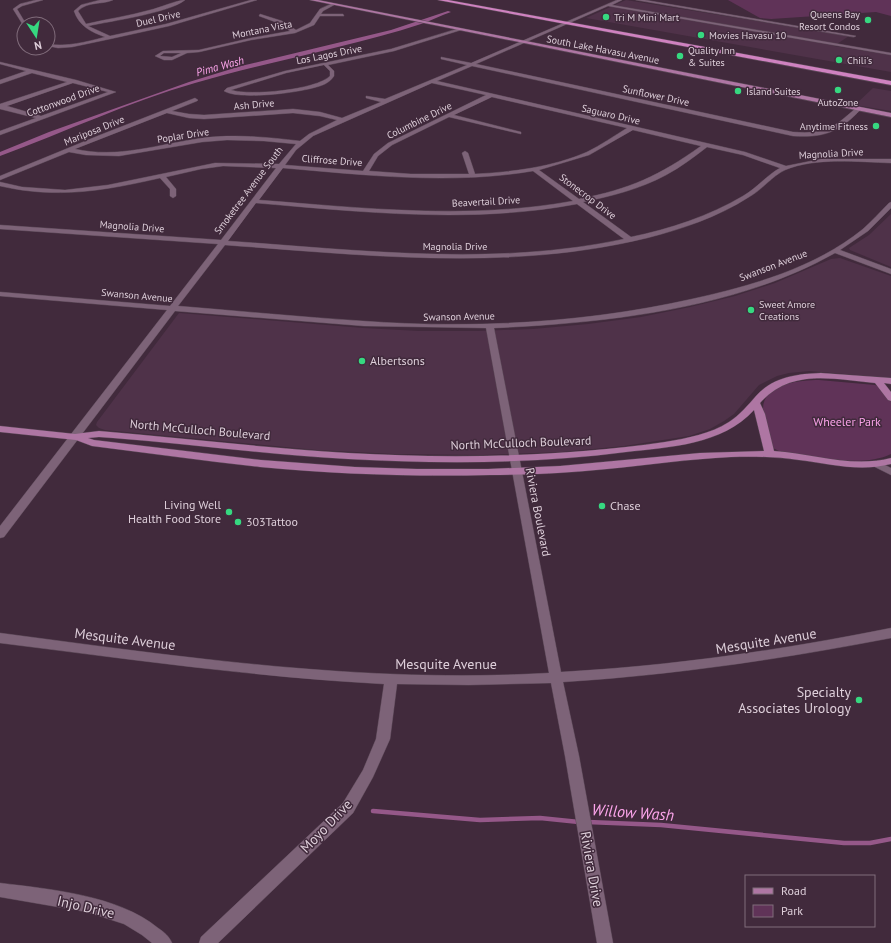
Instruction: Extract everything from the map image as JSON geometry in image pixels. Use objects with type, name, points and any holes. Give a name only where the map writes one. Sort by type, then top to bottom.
[{"type":"highway","points":[[440,0],[891,83]]},
{"type":"main road","name":"South Lake Havasu Avenue","points":[[312,0],[891,115]]},
{"type":"main road","name":"North McCulloch Boulevard","points":[[75,437],[99,434],[346,456],[449,459],[514,458],[567,455],[630,449],[697,439],[718,432],[743,416],[767,389],[783,381],[794,378],[818,377],[891,381]]},
{"type":"main road","points":[[878,381],[891,398]]},
{"type":"main road","points":[[755,403],[760,414],[770,454]]},
{"type":"main road","points":[[0,429],[75,437]]},
{"type":"main road","name":"North McCulloch Boulevard","points":[[75,437],[92,443],[286,465],[410,472],[517,471],[605,466],[691,456],[746,454],[770,454],[798,457],[852,466],[879,465]]},
{"type":"main road","points":[[286,465],[293,460],[336,461],[343,459],[346,456]]},
{"type":"main road","points":[[879,465],[891,460]]},
{"type":"street","points":[[19,16],[15,9],[21,5],[41,0]]},
{"type":"street","points":[[110,38],[85,25],[78,18],[77,9],[87,5],[111,0]]},
{"type":"street","points":[[85,25],[148,12],[176,4],[183,0]]},
{"type":"street","name":"Duel Drive","points":[[56,46],[63,47],[110,38],[181,22],[255,0]]},
{"type":"street","name":"Smoketree Avenue South","points":[[0,534],[4,522],[75,437],[287,156],[300,143],[322,129],[342,120],[620,0]]},
{"type":"street","points":[[638,0],[854,36],[839,45]]},
{"type":"street","name":"Montana Vista","points":[[186,52],[179,57],[170,58],[160,58],[157,55],[169,51],[186,52],[295,32],[312,24],[322,9],[332,5]]},
{"type":"street","points":[[606,5],[891,54]]},
{"type":"street","points":[[671,16],[688,8]]},
{"type":"street","points":[[319,15],[343,15]]},
{"type":"street","points":[[260,16],[283,24],[295,32]]},
{"type":"street","name":"Los Lagos Drive","points":[[435,36],[438,32],[448,28]]},
{"type":"street","name":"Los Lagos Drive","points":[[324,64],[332,71],[332,76],[326,82],[314,86],[294,90],[238,94],[227,91],[270,76],[324,64],[392,50],[459,30]]},
{"type":"street","name":"Sunflower Drive","points":[[443,58],[793,134],[810,136],[830,132],[858,109]]},
{"type":"street","name":"Cottonwood Drive","points":[[0,63],[113,92],[0,133]]},
{"type":"street","points":[[0,82],[32,71]]},
{"type":"street","points":[[0,106],[74,81]]},
{"type":"street","name":"Saguaro Drive","points":[[431,82],[745,154],[786,168]]},
{"type":"street","name":"Columbine Drive","points":[[365,172],[373,159],[384,148],[491,95]]},
{"type":"street","points":[[368,97],[385,102]]},
{"type":"street","name":"Mariposa Drive","points":[[0,178],[195,100]]},
{"type":"street","points":[[0,106],[42,118]]},
{"type":"street","name":"Ash Drive","points":[[167,111],[189,116],[204,117],[293,111],[315,113],[342,120]]},
{"type":"street","points":[[450,116],[519,134]]},
{"type":"street","name":"Cliffrose Drive","points":[[0,184],[33,191],[68,192],[104,188],[218,164],[435,176],[473,176],[534,169],[564,162],[588,154],[632,128]]},
{"type":"street","name":"Poplar Drive","points":[[69,150],[91,155],[116,155],[202,140],[229,138],[256,138],[300,143]]},
{"type":"street","name":"Beavertail Drive","points":[[253,201],[404,212],[454,213],[505,211],[579,201],[616,192],[649,180],[675,167],[706,145]]},
{"type":"street","points":[[465,153],[473,176]]},
{"type":"street","name":"Magnolia Drive","points":[[0,227],[382,254],[453,257],[551,251],[629,239],[677,227],[722,210],[756,191],[776,173],[786,168],[815,162],[891,161]]},
{"type":"street","name":"Stonecrop Drive","points":[[534,169],[629,239]]},
{"type":"street","points":[[161,176],[173,189],[173,196]]},
{"type":"street","name":"Swanson Avenue","points":[[0,294],[171,309],[420,327],[490,326],[586,320],[638,313],[686,304],[730,293],[770,280],[804,267],[835,251],[867,229],[891,204]]},
{"type":"street","points":[[835,251],[891,272]]},
{"type":"street","name":"Riviera Boulevard","points":[[490,326],[556,678]]},
{"type":"street","points":[[879,465],[891,472]]},
{"type":"street","name":"Mesquite Avenue","points":[[0,638],[238,668],[321,676],[391,679],[492,680],[556,678],[654,671],[706,665],[806,650],[891,632]]},
{"type":"street","name":"Riviera Drive","points":[[556,678],[605,943]]},
{"type":"street","name":"Moyo Drive","points":[[207,943],[348,808],[368,773],[384,739],[391,679]]},
{"type":"street","name":"Injo Drive","points":[[0,890],[103,909],[126,917],[157,936],[164,943]]},
{"type":"shaded area","points":[[626,0],[849,36],[834,46],[891,55],[891,72],[586,18]]},
{"type":"shaded area","points":[[448,11],[451,12],[425,23],[393,33],[223,75],[170,91],[121,108],[0,156],[0,152],[49,132],[189,82],[241,66],[391,30]]},
{"type":"shaded area","points":[[873,88],[891,91],[891,111],[855,105]]},
{"type":"shaded area","points":[[891,214],[891,267],[850,250],[849,248],[869,235]]},
{"type":"shaded area","points":[[840,258],[891,276],[891,378],[809,371],[777,376],[759,385],[734,414],[724,421],[710,429],[689,436],[624,446],[562,452],[483,455],[394,454],[317,450],[105,430],[96,425],[179,313],[419,331],[533,329],[641,317],[690,307],[735,296],[775,283],[831,259]]},
{"type":"green space","points":[[728,0],[891,0],[891,16],[876,12],[771,19],[760,18]]},
{"type":"green space","name":"Wheeler Park","points":[[819,380],[875,385],[883,389],[891,401],[891,454],[879,458],[851,461],[779,451],[773,448],[763,414],[765,400],[769,394],[776,388],[793,382]]},
{"type":"waterway","name":"Willow Wash","points":[[373,811],[480,820],[540,818],[579,822]]},
{"type":"waterway","name":"Willow Wash","points":[[588,822],[661,825],[844,843],[870,843],[891,839]]},
{"type":"place","name":"Tri M Mini Mart","points":[[606,17]]},
{"type":"place","name":"Queens Bay Resort Condos","points":[[868,20]]},
{"type":"place","name":"Movies Havasu 10","points":[[701,35]]},
{"type":"place","name":"Quality Inn & Suites","points":[[680,56]]},
{"type":"place","name":"Chili's","points":[[839,60]]},
{"type":"place","name":"AutoZone","points":[[838,90]]},
{"type":"place","name":"Island Suites","points":[[738,91]]},
{"type":"place","name":"Anytime Fitness","points":[[876,126]]},
{"type":"place","name":"Sweet Amore Creations","points":[[751,310]]},
{"type":"place","name":"Albertsons","points":[[362,361]]},
{"type":"place","name":"Chase","points":[[602,506]]},
{"type":"place","name":"Living Well Health Food Store","points":[[229,512]]},
{"type":"place","name":"303Tattoo","points":[[238,522]]},
{"type":"place","name":"Specialty Associates Urology","points":[[859,700]]},
{"type":"water label","name":"Pima Wash","points":[[220,66]]}]
